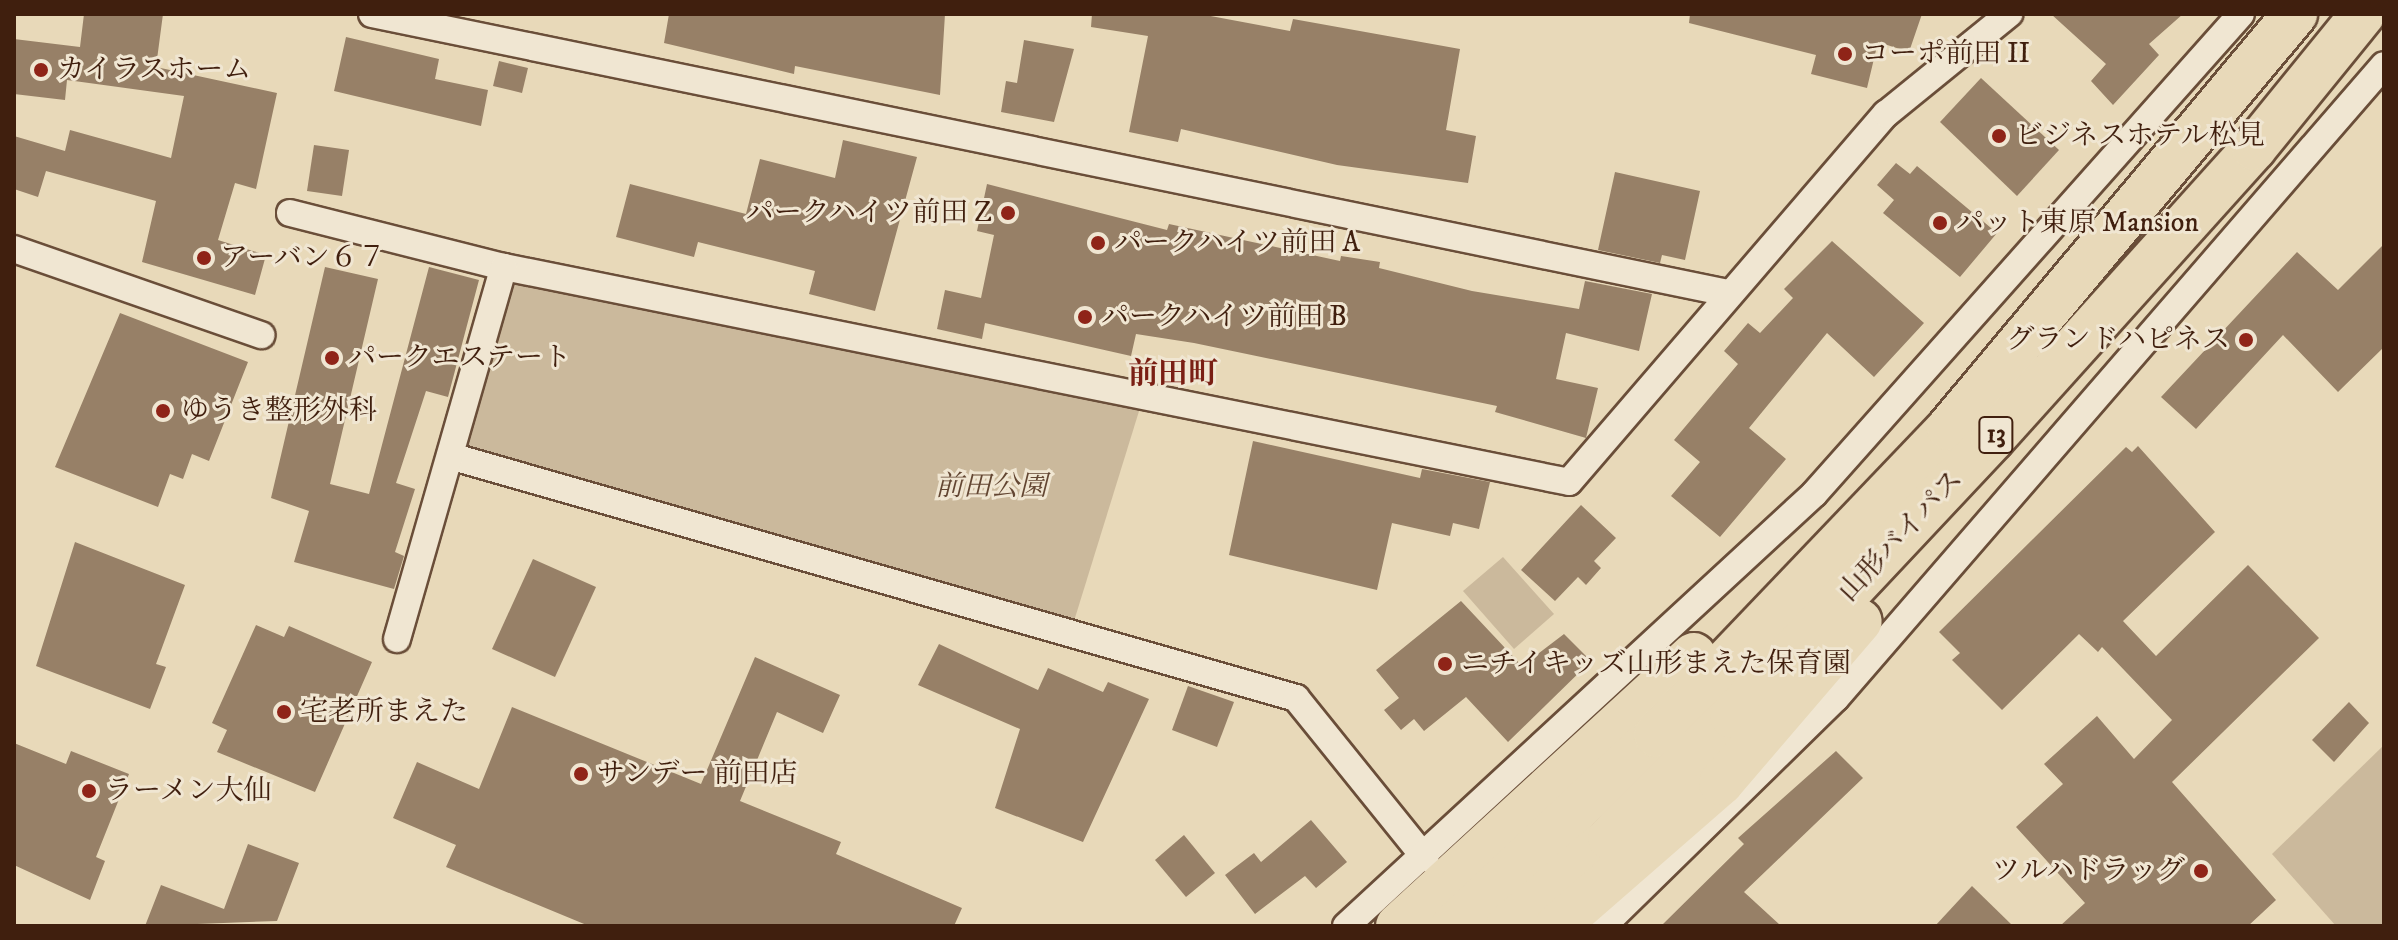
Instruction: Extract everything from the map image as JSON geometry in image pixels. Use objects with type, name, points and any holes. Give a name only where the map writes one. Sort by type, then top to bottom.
[{"type":"highway","name":"山形バイパス","points":[[1453,926],[1656,735],[1949,428],[2295,14]]},
{"type":"highway","name":"山形バイパス","points":[[1508,926],[1610,838],[1993,438],[2254,148],[2363,14]]},
{"type":"highway","points":[[1398,926],[1949,428]]},
{"type":"highway","points":[[1557,926],[1721,783],[1867,611],[1993,438]]},
{"type":"street","points":[[372,14],[1727,293]]},
{"type":"street","points":[[290,213],[504,267],[1569,482],[1727,293],[1886,114],[2009,14]]},
{"type":"street","points":[[1346,926],[1425,858],[1814,494],[2241,14]]},
{"type":"street","points":[[1603,926],[1836,698],[2384,65]]},
{"type":"street","points":[[14,249],[261,335]]},
{"type":"street","points":[[397,639],[504,267]]},
{"type":"street","points":[[450,456],[1296,698],[1425,858]]},
{"type":"green space","name":"前田公園","points":[[504,267],[1144,395],[1070,634],[450,456]]},
{"type":"green space","points":[[1503,557],[1554,614],[1514,649],[1463,591]]},
{"type":"green space","points":[[2384,745],[2384,926],[2336,926],[2272,854]]},
{"type":"building","points":[[84,14],[163,14],[156,67],[277,93],[256,189],[235,183],[218,240],[266,255],[255,295],[142,262],[156,201],[46,171],[38,197],[14,189],[14,136],[65,151],[70,130],[171,158],[184,96],[67,80],[65,100],[14,94],[14,39],[80,47]]},
{"type":"building","points":[[669,14],[945,14],[940,95],[795,66],[794,74],[664,43]]},
{"type":"building","points":[[1092,14],[1200,14],[1290,31],[1293,19],[1460,49],[1446,130],[1476,136],[1468,183],[1337,165],[1181,129],[1178,142],[1129,132],[1148,36],[1091,27]]},
{"type":"building","points":[[1690,14],[1922,14],[1909,52],[1878,42],[1867,88],[1811,74],[1816,55],[1689,23]]},
{"type":"building","points":[[2051,14],[2183,14],[2149,44],[2159,55],[2113,105],[2091,81],[2106,64]]},
{"type":"building","points":[[346,37],[439,59],[435,79],[488,90],[481,126],[334,91]]},
{"type":"building","points":[[1024,40],[1074,49],[1054,122],[1001,112],[1006,81],[1017,83]]},
{"type":"building","points":[[499,61],[528,68],[522,93],[493,86]]},
{"type":"building","name":"ビジネスホテル松見","points":[[1981,78],[2059,150],[2017,196],[1940,122]]},
{"type":"building","points":[[843,140],[917,157],[875,311],[809,294],[815,271],[698,242],[694,257],[616,237],[630,184],[746,214],[760,159],[835,178]]},
{"type":"building","points":[[314,145],[349,150],[342,196],[307,191]]},
{"type":"building","name":"パット東原 Mansion","points":[[1896,163],[1910,174],[1917,166],[1997,233],[1960,277],[1883,213],[1894,200],[1877,185]]},
{"type":"building","points":[[1615,172],[1700,191],[1685,260],[1662,255],[1660,263],[1598,250]]},
{"type":"building","points":[[987,184],[1167,230],[1169,224],[1340,261],[1341,256],[1380,262],[1379,268],[1472,291],[1579,309],[1585,281],[1652,294],[1639,351],[1566,333],[1556,379],[1598,388],[1586,438],[1495,412],[1497,406],[1194,343],[1136,334],[1131,356],[985,323],[982,339],[937,329],[945,290],[981,298],[994,235],[977,231]]},
{"type":"building","points":[[1832,241],[1924,323],[1874,377],[1827,333],[1749,428],[1786,459],[1720,537],[1671,496],[1700,462],[1674,440],[1738,364],[1724,351],[1748,323],[1760,333],[1793,298],[1784,289]]},
{"type":"building","points":[[2384,244],[2384,347],[2338,392],[2283,335],[2196,429],[2161,397],[2297,252],[2338,290]]},
{"type":"building","points":[[325,267],[378,279],[330,484],[369,494],[429,267],[479,280],[448,397],[426,391],[396,483],[415,489],[395,552],[404,556],[394,589],[294,562],[309,511],[271,498]]},
{"type":"building","name":"ゆうき整形外科","points":[[120,313],[248,362],[209,461],[192,454],[183,479],[170,474],[158,507],[55,467]]},
{"type":"building","points":[[1253,441],[1420,478],[1422,469],[1490,482],[1479,529],[1453,523],[1450,536],[1392,523],[1377,590],[1229,555]]},
{"type":"building","points":[[2138,446],[2215,532],[2123,621],[2156,656],[2248,565],[2319,638],[2172,782],[2276,900],[2248,926],[2060,926],[2085,903],[2016,827],[2063,784],[2044,764],[2097,716],[2134,759],[2172,720],[2102,647],[2098,652],[2079,634],[2002,710],[1952,660],[1960,653],[1939,632],[2126,447],[2132,452]]},
{"type":"building","points":[[1581,505],[1616,538],[1594,561],[1601,568],[1586,585],[1578,577],[1555,601],[1521,570]]},
{"type":"building","points":[[75,542],[185,585],[156,664],[166,667],[150,709],[36,666]]},
{"type":"building","points":[[533,559],[596,587],[555,677],[492,649]]},
{"type":"building","name":"ニチイキッズ山形まえた保育園","points":[[1461,601],[1522,666],[1564,634],[1591,661],[1508,742],[1466,697],[1424,731],[1414,719],[1401,730],[1384,710],[1399,698],[1376,670]]},
{"type":"building","name":"宅老所まえた","points":[[256,625],[284,637],[289,626],[372,662],[315,792],[217,752],[227,730],[212,723]]},
{"type":"building","points":[[939,644],[1038,690],[1048,668],[1103,692],[1108,682],[1149,699],[1083,842],[995,808],[1020,729],[918,685]]},
{"type":"building","name":"サンデー 前田店","points":[[755,657],[840,695],[823,733],[777,712],[740,801],[841,842],[836,854],[962,908],[954,926],[589,926],[446,867],[456,845],[393,818],[417,762],[479,789],[512,707],[701,784]]},
{"type":"building","points":[[1188,686],[1234,702],[1217,747],[1172,730]]},
{"type":"building","points":[[2349,702],[2369,723],[2334,762],[2312,740]]},
{"type":"building","points":[[14,743],[66,764],[71,751],[129,774],[96,857],[105,861],[90,900],[14,865]]},
{"type":"building","points":[[1836,751],[1863,778],[1744,892],[1781,926],[1661,926],[1744,844],[1738,838]]},
{"type":"building","points":[[1311,820],[1347,862],[1316,888],[1305,876],[1255,914],[1225,875],[1254,853],[1261,862]]},
{"type":"building","points":[[1184,835],[1215,873],[1186,897],[1155,860]]},
{"type":"building","points":[[248,844],[299,863],[277,921],[145,926],[161,885],[224,909]]},
{"type":"building","points":[[1972,886],[2013,926],[1935,926]]},
{"type":"place","name":"コーポ前田 II","points":[[1845,54]]},
{"type":"place","name":"カイラスホーム","points":[[41,70]]},
{"type":"place","name":"ビジネスホテル松見","points":[[1999,136]]},
{"type":"place","name":"パークハイツ前田 Z","points":[[1008,213]]},
{"type":"place","name":"パット東原 Mansion","points":[[1940,223]]},
{"type":"place","name":"パークハイツ前田 A","points":[[1098,243]]},
{"type":"place","name":"アーバン６７","points":[[204,258]]},
{"type":"place","name":"パークハイツ前田 B","points":[[1085,317]]},
{"type":"place","name":"グランドハピネス","points":[[2246,340]]},
{"type":"place","name":"パークエステート","points":[[332,358]]},
{"type":"place","name":"ゆうき整形外科","points":[[163,411]]},
{"type":"place","name":"ニチイキッズ山形まえた保育園","points":[[1445,664]]},
{"type":"place","name":"宅老所まえた","points":[[284,712]]},
{"type":"place","name":"サンデー 前田店","points":[[581,774]]},
{"type":"place","name":"ラーメン大仙","points":[[89,791]]},
{"type":"place","name":"ツルハドラッグ","points":[[2201,871]]},
{"type":"district","name":"前田町","points":[[1173,375]]}]
